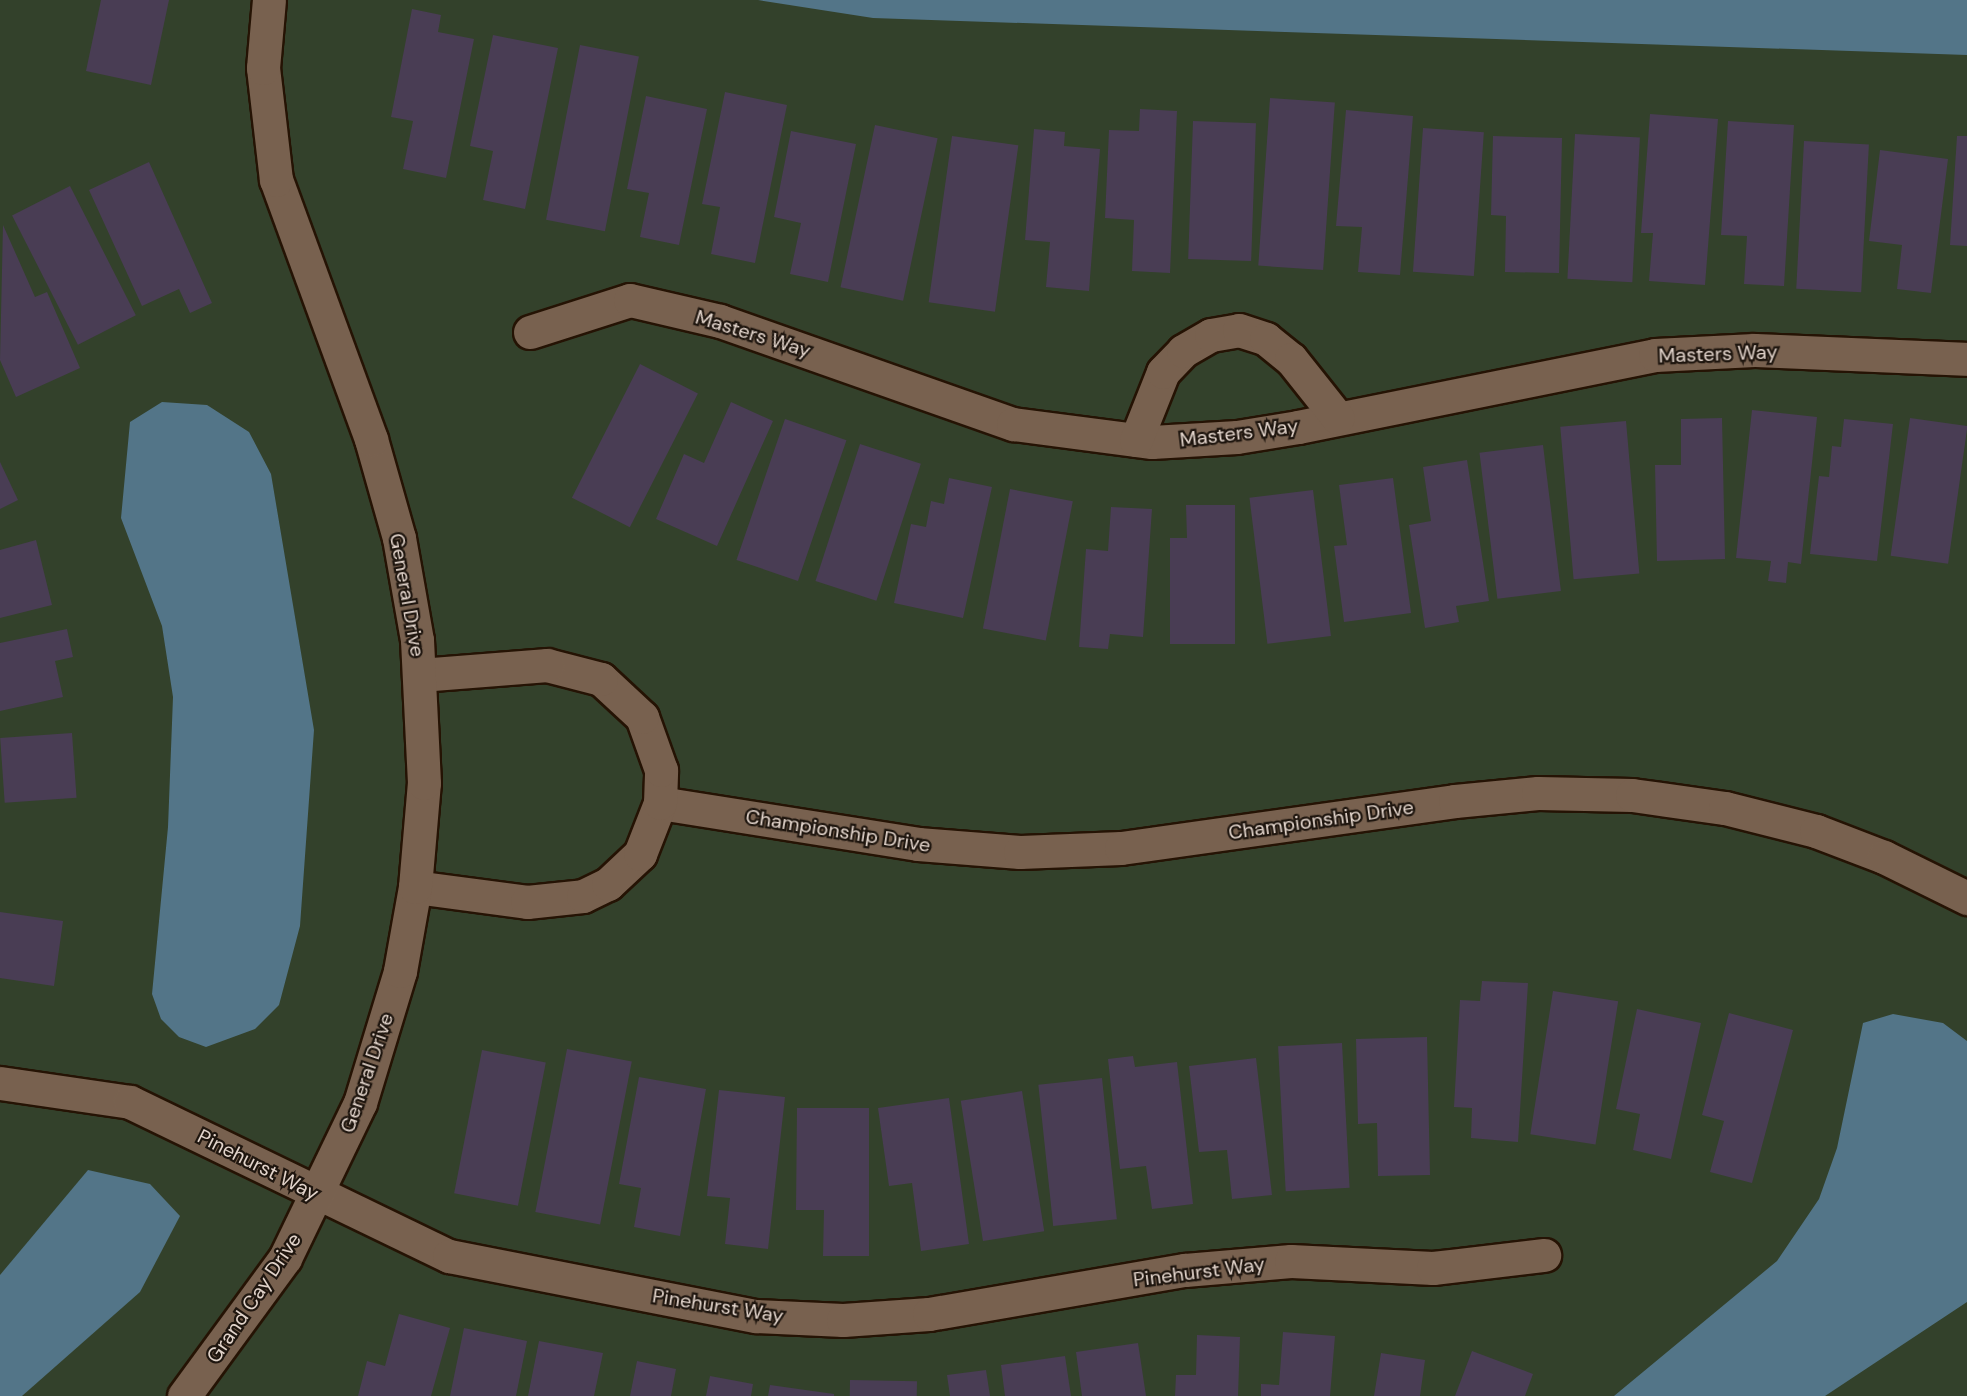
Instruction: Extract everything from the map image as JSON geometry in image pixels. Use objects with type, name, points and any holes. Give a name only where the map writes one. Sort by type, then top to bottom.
[{"type":"street","name":"General Drive","points":[[269,0],[263,68],[276,180],[371,439],[399,538],[420,675],[424,783],[415,887],[382,1038],[319,1196]]},
{"type":"street","name":"Masters Way","points":[[531,332],[630,300],[720,321],[991,418],[1136,440],[1237,437],[1655,355],[1754,350],[1967,359]]},
{"type":"street","points":[[1136,440],[1163,372],[1183,351],[1211,335],[1239,330],[1266,339],[1291,359],[1338,418]]},
{"type":"street","points":[[415,887],[527,902],[582,896],[608,884],[640,854],[660,803],[661,770],[654,742],[636,710],[601,679],[547,665],[420,675]]},
{"type":"street","name":"Championship Drive","points":[[660,803],[918,844],[1020,852],[1121,848],[1455,801],[1538,793],[1632,795],[1725,808],[1816,831],[1884,857],[1967,898]]},
{"type":"street","name":"Pinehurst Way","points":[[0,1083],[130,1102],[419,1246],[478,1264],[756,1316],[832,1320],[929,1314],[1185,1270],[1291,1261],[1433,1268],[1544,1254]]},
{"type":"street","name":"Grand Cay Drive","points":[[184,1396],[278,1268],[319,1196]]},
{"type":"green space","points":[[0,0],[1967,0],[1967,1396],[0,1396]]},
{"type":"water","points":[[758,0],[1967,0],[1967,55],[873,18]]},
{"type":"water","points":[[162,402],[207,405],[249,432],[271,474],[314,730],[300,926],[279,1005],[255,1029],[206,1047],[179,1037],[161,1019],[152,994],[168,827],[173,697],[162,626],[121,518],[130,422]]},
{"type":"water","points":[[1893,1014],[1943,1023],[1967,1041],[1967,1302],[1825,1396],[1614,1396],[1777,1261],[1819,1199],[1837,1148],[1863,1023]]},
{"type":"water","points":[[88,1170],[150,1184],[180,1216],[140,1292],[22,1396],[0,1396],[0,1275]]},
{"type":"building","points":[[101,0],[169,0],[151,85],[86,71]]},
{"type":"building","points":[[412,9],[441,15],[438,32],[474,39],[446,178],[403,169],[413,121],[391,117]]},
{"type":"building","points":[[493,35],[558,48],[525,209],[483,200],[493,151],[470,146]]},
{"type":"building","points":[[580,45],[639,56],[605,231],[546,220]]},
{"type":"building","points":[[725,92],[787,105],[755,263],[711,254],[720,207],[702,204]]},
{"type":"building","points":[[646,96],[707,109],[679,245],[640,237],[649,193],[627,189]]},
{"type":"building","points":[[1270,98],[1335,103],[1323,270],[1258,266]]},
{"type":"building","points":[[1140,109],[1177,111],[1170,273],[1132,271],[1134,220],[1105,218],[1109,130],[1139,131]]},
{"type":"building","points":[[1346,110],[1413,116],[1400,275],[1358,272],[1362,227],[1336,226]]},
{"type":"building","points":[[1650,114],[1718,119],[1705,285],[1649,281],[1653,233],[1641,233]]},
{"type":"building","points":[[1193,121],[1256,123],[1251,261],[1188,259]]},
{"type":"building","points":[[1728,121],[1794,125],[1784,286],[1744,284],[1747,236],[1721,235]]},
{"type":"building","points":[[875,125],[938,138],[903,301],[840,287]]},
{"type":"building","points":[[1423,128],[1484,132],[1474,276],[1413,272]]},
{"type":"building","points":[[1034,129],[1065,132],[1064,146],[1100,149],[1089,291],[1046,287],[1050,242],[1025,240]]},
{"type":"building","points":[[791,131],[856,144],[828,282],[790,274],[801,223],[774,217]]},
{"type":"building","points":[[1575,134],[1640,137],[1632,282],[1567,279]]},
{"type":"building","points":[[952,136],[1018,145],[995,312],[929,302]]},
{"type":"building","points":[[1493,136],[1562,138],[1559,273],[1505,272],[1506,216],[1491,215]]},
{"type":"building","points":[[1957,136],[1967,136],[1967,246],[1950,245]]},
{"type":"building","points":[[1804,141],[1869,144],[1861,292],[1796,289]]},
{"type":"building","points":[[1880,150],[1948,159],[1931,293],[1897,289],[1902,245],[1869,241]]},
{"type":"building","points":[[149,162],[212,303],[190,313],[179,289],[142,306],[89,190]]},
{"type":"building","points":[[70,186],[136,315],[78,345],[12,216]]},
{"type":"building","points":[[3,225],[35,297],[47,292],[80,368],[16,397],[0,360]]},
{"type":"building","points":[[640,364],[698,394],[630,527],[572,498]]},
{"type":"building","points":[[731,402],[773,421],[717,546],[656,519],[684,454],[704,463]]},
{"type":"building","points":[[1752,410],[1817,417],[1801,564],[1788,562],[1786,583],[1768,581],[1771,561],[1736,558]]},
{"type":"building","points":[[1722,418],[1725,559],[1657,561],[1655,465],[1681,465],[1681,419]]},
{"type":"building","points":[[1910,418],[1967,426],[1948,564],[1891,556]]},
{"type":"building","points":[[785,419],[846,440],[798,581],[736,560]]},
{"type":"building","points":[[1844,419],[1893,424],[1877,561],[1810,554],[1819,476],[1829,477],[1832,446],[1841,447]]},
{"type":"building","points":[[1626,421],[1639,573],[1574,579],[1560,427]]},
{"type":"building","points":[[860,444],[921,464],[876,601],[816,581]]},
{"type":"building","points":[[1543,445],[1561,591],[1497,599],[1479,453]]},
{"type":"building","points":[[1467,460],[1489,601],[1456,606],[1459,622],[1425,628],[1409,525],[1431,521],[1423,467]]},
{"type":"building","points":[[0,462],[18,500],[0,509]]},
{"type":"building","points":[[949,478],[992,487],[963,618],[894,603],[911,524],[926,527],[931,501],[944,504]]},
{"type":"building","points":[[1393,478],[1411,613],[1344,622],[1334,546],[1347,545],[1339,485]]},
{"type":"building","points":[[1010,489],[1073,501],[1046,641],[983,628]]},
{"type":"building","points":[[1313,490],[1331,636],[1267,644],[1249,498]]},
{"type":"building","points":[[1186,505],[1235,505],[1235,644],[1170,644],[1170,538],[1187,538]]},
{"type":"building","points":[[1111,507],[1152,509],[1143,637],[1110,634],[1108,649],[1079,647],[1086,549],[1108,551]]},
{"type":"building","points":[[36,540],[52,605],[0,618],[0,550]]},
{"type":"building","points":[[67,629],[73,657],[55,661],[63,697],[0,711],[0,643]]},
{"type":"building","points":[[72,733],[77,798],[5,803],[0,738]]},
{"type":"building","points":[[0,912],[63,921],[54,986],[0,978]]},
{"type":"building","points":[[1482,981],[1528,983],[1518,1142],[1471,1138],[1472,1108],[1454,1107],[1460,1000],[1480,1001]]},
{"type":"building","points":[[1553,991],[1618,1001],[1596,1145],[1530,1134]]},
{"type":"building","points":[[1637,1009],[1701,1023],[1671,1159],[1633,1150],[1640,1114],[1616,1109]]},
{"type":"building","points":[[1729,1013],[1793,1030],[1752,1183],[1710,1172],[1724,1121],[1702,1115]]},
{"type":"building","points":[[1427,1037],[1430,1175],[1378,1176],[1377,1123],[1358,1124],[1356,1039]]},
{"type":"building","points":[[1342,1043],[1350,1188],[1286,1191],[1278,1046]]},
{"type":"building","points":[[567,1049],[632,1062],[600,1225],[535,1212]]},
{"type":"building","points":[[482,1050],[546,1062],[518,1206],[454,1193]]},
{"type":"building","points":[[1133,1056],[1135,1067],[1177,1062],[1193,1204],[1152,1209],[1146,1166],[1120,1169],[1108,1059]]},
{"type":"building","points":[[1256,1058],[1272,1195],[1232,1199],[1227,1150],[1199,1152],[1189,1066]]},
{"type":"building","points":[[639,1077],[706,1089],[680,1236],[634,1227],[641,1188],[619,1184]]},
{"type":"building","points":[[1102,1078],[1117,1219],[1053,1226],[1038,1085]]},
{"type":"building","points":[[719,1090],[785,1097],[768,1249],[725,1244],[730,1198],[707,1196]]},
{"type":"building","points":[[1022,1091],[1044,1231],[983,1241],[961,1101]]},
{"type":"building","points":[[949,1098],[969,1244],[921,1251],[912,1183],[889,1186],[878,1108]]},
{"type":"building","points":[[797,1108],[869,1108],[869,1256],[823,1256],[824,1210],[796,1210]]},
{"type":"building","points":[[399,1314],[450,1328],[431,1396],[358,1396],[367,1361],[385,1366]]},
{"type":"building","points":[[464,1328],[527,1341],[516,1396],[450,1396]]},
{"type":"building","points":[[1283,1332],[1335,1336],[1330,1396],[1261,1396],[1261,1384],[1279,1385]]},
{"type":"building","points":[[1197,1335],[1240,1337],[1238,1396],[1175,1396],[1176,1375],[1196,1375]]},
{"type":"building","points":[[539,1341],[603,1353],[594,1396],[528,1396]]},
{"type":"building","points":[[1138,1343],[1146,1396],[1082,1396],[1076,1352]]},
{"type":"building","points":[[1472,1351],[1533,1374],[1525,1396],[1455,1396]]},
{"type":"building","points":[[1381,1353],[1425,1360],[1420,1396],[1374,1396]]},
{"type":"building","points":[[1065,1356],[1071,1396],[1005,1396],[1001,1365]]},
{"type":"building","points":[[637,1361],[676,1369],[671,1396],[630,1396]]},
{"type":"building","points":[[986,1370],[990,1396],[950,1396],[947,1375]]},
{"type":"building","points":[[710,1376],[753,1384],[751,1396],[706,1396]]},
{"type":"building","points":[[850,1380],[917,1381],[917,1396],[850,1396]]},
{"type":"building","points":[[770,1385],[834,1394],[834,1396],[768,1396]]}]
